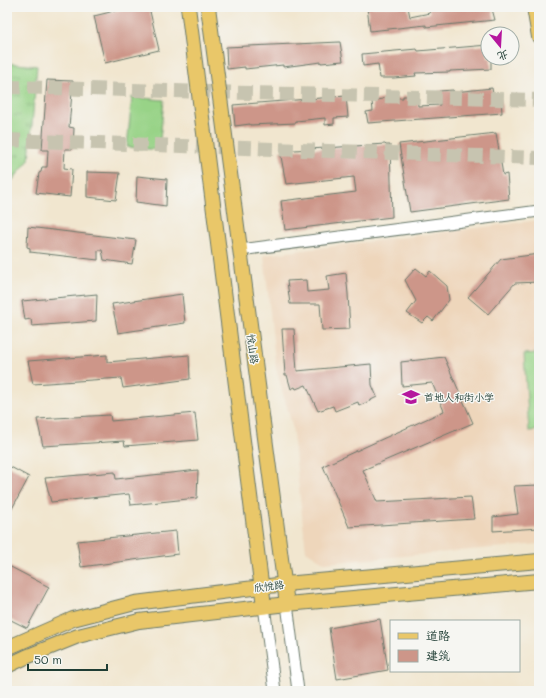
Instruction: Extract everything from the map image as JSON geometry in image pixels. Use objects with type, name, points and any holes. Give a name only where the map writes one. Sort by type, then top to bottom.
[{"type":"main road","points":[[188,7],[264,606]]},
{"type":"main road","name":"悦山路","points":[[208,7],[287,604]]},
{"type":"main road","points":[[534,7],[539,37]]},
{"type":"main road","name":"欣悦路","points":[[7,648],[74,619],[135,604],[285,584],[539,561]]},
{"type":"main road","name":"欣悦路","points":[[7,666],[78,636],[139,621],[264,606],[539,581]]},
{"type":"street","points":[[240,250],[539,211]]},
{"type":"street","name":"悦山路","points":[[287,604],[298,691]]},
{"type":"street","points":[[264,606],[275,691]]},
{"type":"shaded area","name":"首地人和街小学","points":[[539,220],[539,544],[325,563],[306,551],[292,425],[276,369],[264,255]]},
{"type":"green space","points":[[7,63],[37,66],[29,160],[7,187]]},
{"type":"green space","points":[[132,97],[164,100],[159,150],[127,147]]},
{"type":"green space","points":[[539,353],[539,430],[529,431],[524,354]]},
{"type":"building","points":[[131,7],[149,7],[159,50],[105,63],[94,16]]},
{"type":"building","points":[[367,7],[408,7],[410,17],[430,13],[428,7],[487,7],[487,9],[492,9],[495,20],[370,31]]},
{"type":"building","points":[[340,42],[343,61],[283,67],[283,65],[245,69],[245,67],[227,69],[226,47]]},
{"type":"building","points":[[480,46],[480,66],[491,66],[491,69],[415,73],[416,76],[380,78],[378,64],[363,66],[362,54],[417,49],[418,51]]},
{"type":"building","points":[[47,80],[73,81],[69,127],[74,128],[73,149],[65,149],[64,168],[72,169],[70,197],[36,193],[39,173],[41,172],[42,167],[47,167],[48,150],[42,150]]},
{"type":"building","points":[[492,88],[494,101],[501,100],[502,113],[368,123],[366,112],[373,111],[372,101],[383,98],[417,96],[418,106],[440,105],[439,91],[453,90],[454,92]]},
{"type":"building","points":[[346,96],[348,117],[334,118],[334,124],[325,125],[325,118],[296,121],[296,123],[250,124],[235,126],[233,105]]},
{"type":"building","points":[[496,133],[503,175],[507,174],[509,199],[410,212],[399,144]]},
{"type":"building","points":[[385,144],[390,145],[392,217],[285,230],[281,201],[356,192],[354,177],[286,184],[280,151]]},
{"type":"building","points":[[87,172],[120,173],[116,200],[87,197]]},
{"type":"building","points":[[137,176],[167,179],[166,206],[136,202]]},
{"type":"building","points":[[28,227],[136,240],[132,264],[104,260],[102,250],[98,250],[98,260],[30,252],[30,248],[27,247]]},
{"type":"building","points":[[539,254],[539,282],[515,283],[488,314],[468,297],[501,259]]},
{"type":"building","points":[[416,268],[426,276],[430,271],[447,286],[449,300],[433,321],[428,317],[422,323],[407,313],[416,301],[405,280]]},
{"type":"building","points":[[346,273],[350,329],[322,330],[320,304],[290,304],[287,281],[306,280],[307,292],[329,290],[327,276]]},
{"type":"building","points":[[97,294],[96,321],[32,326],[31,319],[25,320],[22,301]]},
{"type":"building","points":[[182,294],[185,323],[118,333],[112,304]]},
{"type":"building","points":[[282,329],[294,329],[297,371],[371,364],[372,385],[377,397],[359,406],[358,402],[335,411],[333,406],[318,411],[306,385],[296,389],[295,387],[291,389],[287,375],[285,375]]},
{"type":"building","points":[[107,355],[107,362],[189,355],[190,379],[123,388],[121,378],[33,384],[28,361]]},
{"type":"building","points":[[444,357],[473,423],[363,470],[377,502],[471,497],[474,519],[349,527],[323,466],[444,411],[432,383],[402,386],[401,362]]},
{"type":"building","points":[[195,413],[198,440],[125,446],[124,441],[43,446],[37,419],[110,415],[111,421]]},
{"type":"building","points":[[7,465],[29,477],[7,518]]},
{"type":"building","points":[[198,470],[197,498],[131,505],[129,494],[51,502],[45,478],[115,472],[116,479]]},
{"type":"building","points":[[539,485],[539,528],[493,531],[493,517],[518,514],[514,486]]},
{"type":"building","points":[[176,531],[178,554],[81,567],[77,541]]},
{"type":"building","points":[[7,565],[49,587],[27,628],[7,618]]},
{"type":"building","points":[[380,619],[388,670],[337,679],[329,628]]},
{"type":"tunnel","points":[[7,87],[539,100]]},
{"type":"tunnel","points":[[7,140],[539,158]]},
{"type":"place","name":"首地人和街小学","points":[[411,397]]}]
